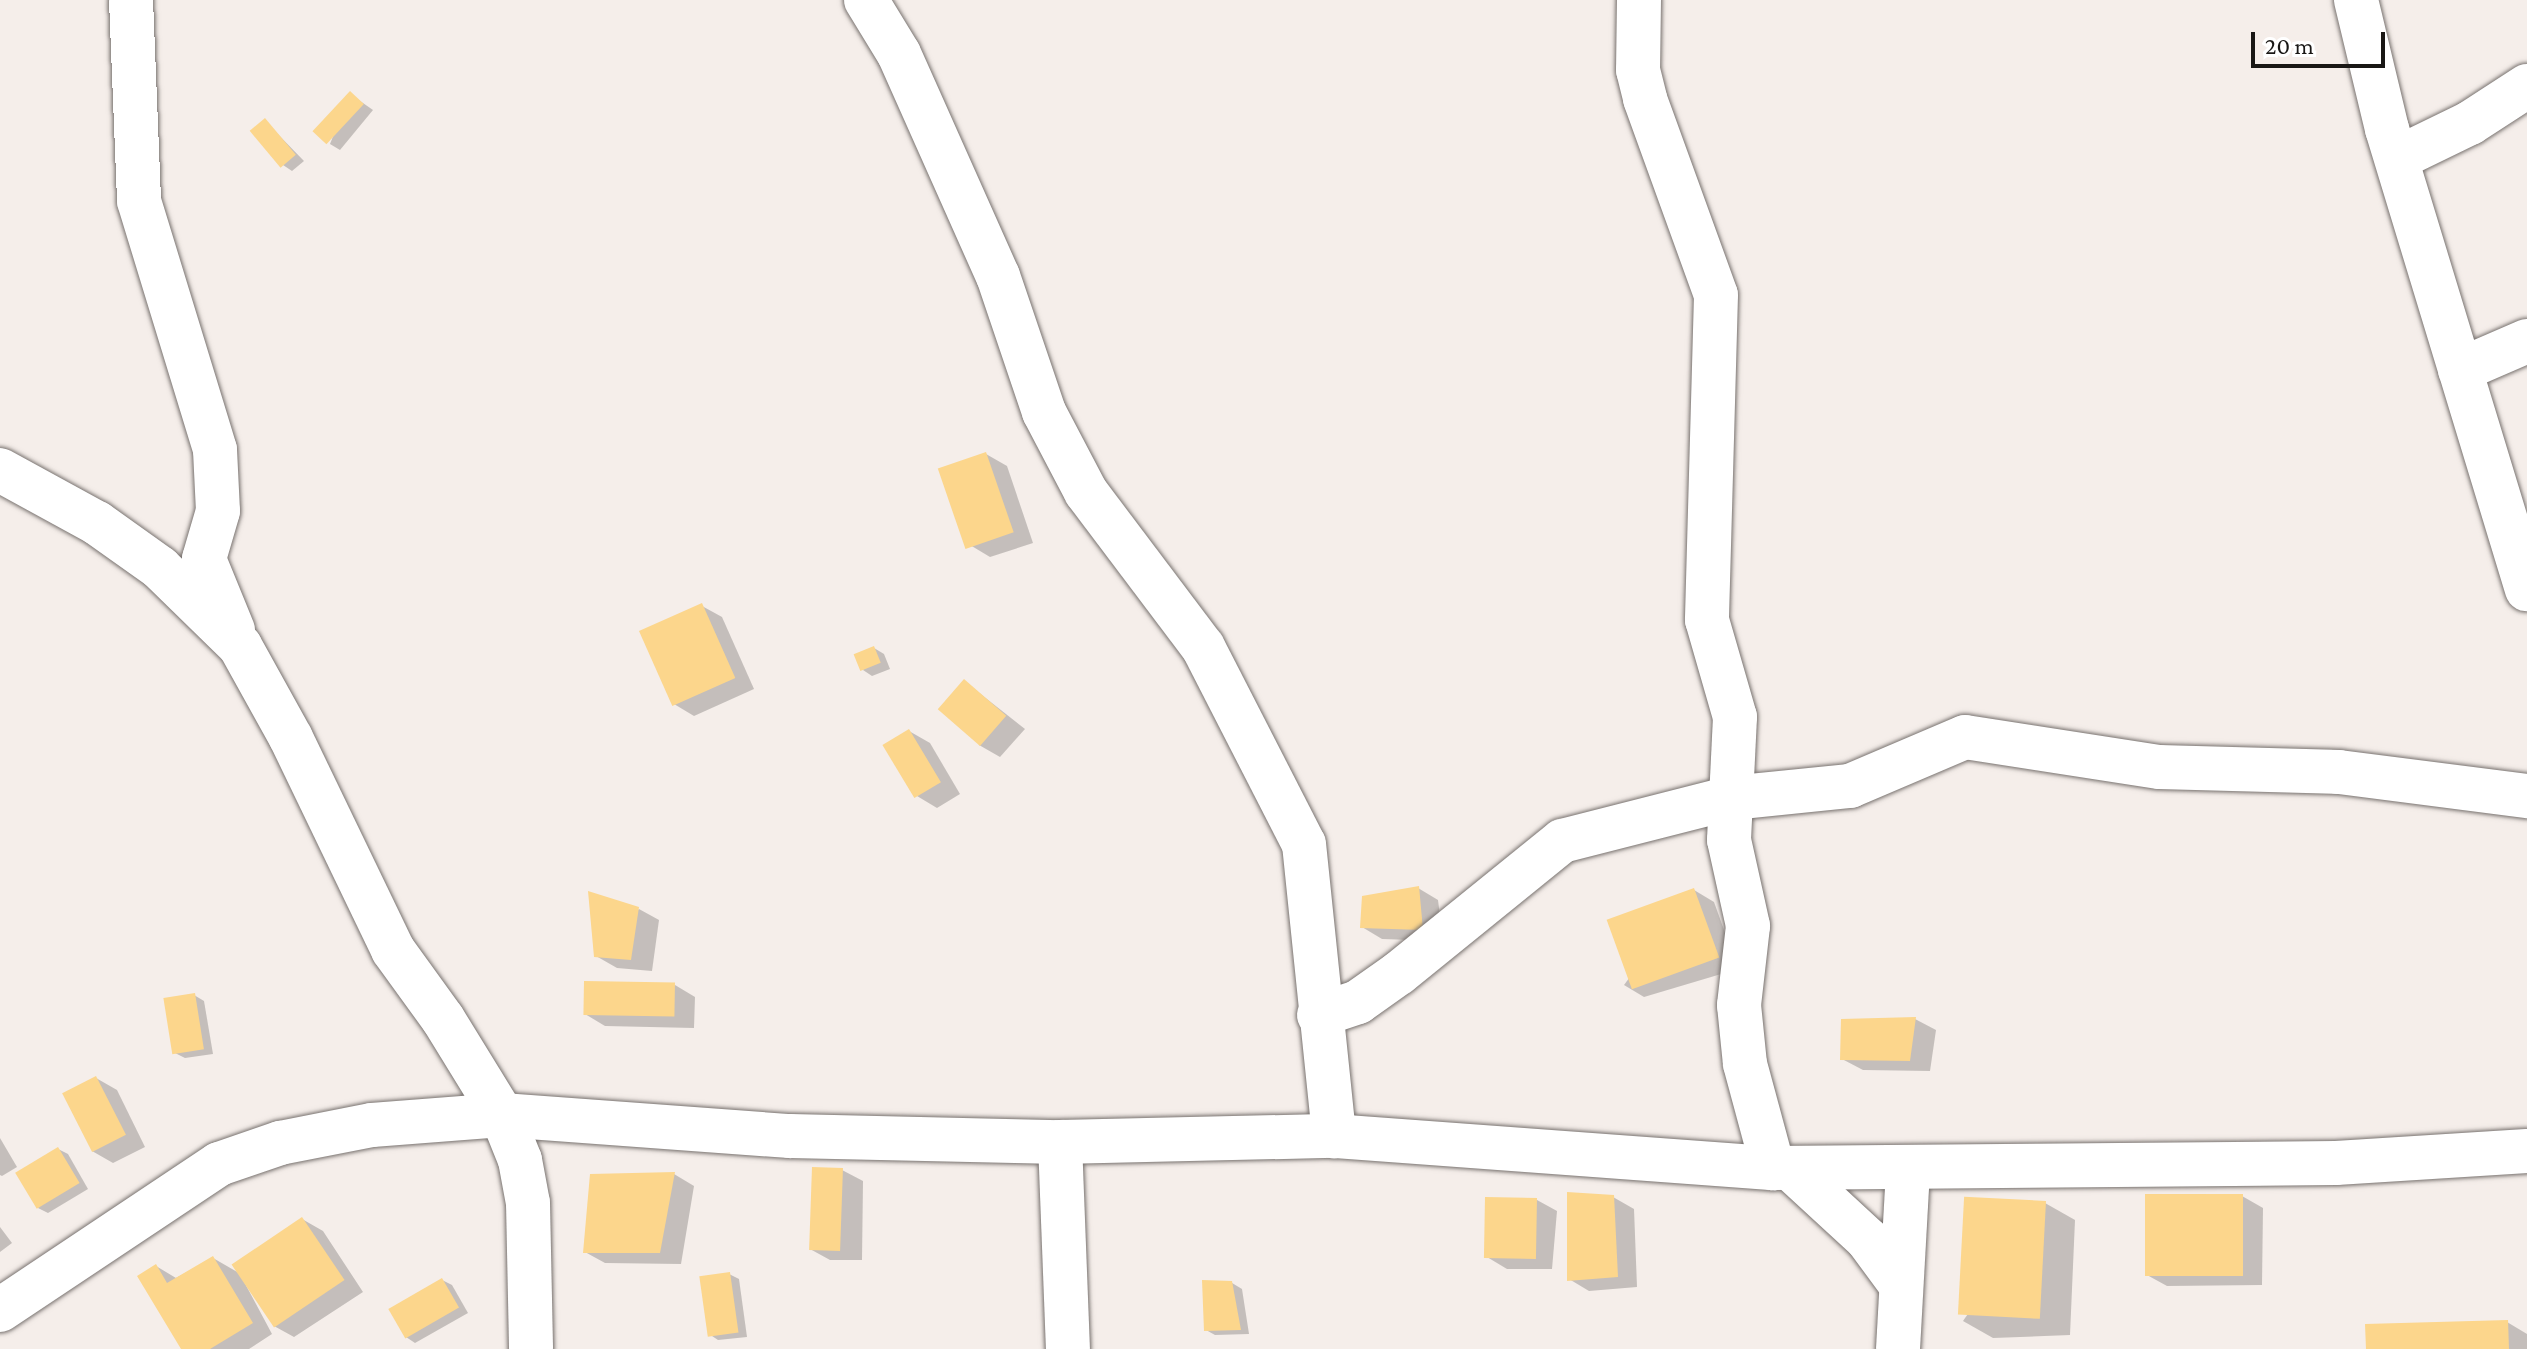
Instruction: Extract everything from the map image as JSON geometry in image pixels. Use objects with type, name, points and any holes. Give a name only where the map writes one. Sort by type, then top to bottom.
[{"type":"street","points":[[866,0],[899,54],[998,276],[1044,412],[1072,466],[1086,492],[1203,647],[1304,844],[1319,1015],[1334,1136]]},
{"type":"street","points":[[1639,0],[1638,70],[1645,99],[1716,295],[1707,620],[1735,717],[1729,840],[1748,926],[1739,1005],[1745,1064],[1782,1168],[1867,1239],[1901,1285]]},
{"type":"street","points":[[2356,0],[2398,158],[2527,589]]},
{"type":"street","points":[[136,3],[139,201],[215,450],[218,511],[204,559],[240,646],[393,950],[443,1019],[502,1115],[520,1160],[528,1203],[531,1349]]},
{"type":"street","points":[[2398,158],[2470,123],[2527,86]]},
{"type":"street","points":[[2460,370],[2527,341]]},
{"type":"street","points":[[0,470],[97,523],[160,568],[240,646]]},
{"type":"street","points":[[1319,1015],[1358,1002],[1399,973],[1562,841],[1731,798],[1850,786],[1965,737],[2159,767],[2339,772],[2527,796]]},
{"type":"street","points":[[0,1310],[219,1164],[280,1143],[372,1125],[502,1115],[790,1136],[1060,1142],[1334,1136],[1782,1168],[2336,1163],[2527,1151]]},
{"type":"street","points":[[1060,1142],[1068,1349]]},
{"type":"street","points":[[1898,1349],[1908,1168]]},
{"type":"building","points":[[350,91],[364,104],[326,144],[312,131]]},
{"type":"building","points":[[265,118],[296,155],[281,168],[250,131]]},
{"type":"building","points":[[986,452],[1014,532],[965,549],[938,469]]},
{"type":"building","points":[[702,603],[735,678],[672,706],[639,631]]},
{"type":"building","points":[[874,646],[881,663],[860,671],[854,654]]},
{"type":"building","points":[[964,679],[1006,716],[980,746],[938,709]]},
{"type":"building","points":[[909,729],[941,782],[914,798],[882,745]]},
{"type":"building","points":[[1419,886],[1423,930],[1360,928],[1362,896]]},
{"type":"building","points":[[1694,888],[1719,958],[1632,989],[1607,920]]},
{"type":"building","points":[[588,891],[639,907],[631,960],[594,957]]},
{"type":"building","points":[[584,981],[675,983],[674,1017],[583,1015]]},
{"type":"building","points":[[195,993],[204,1049],[172,1054],[163,998]]},
{"type":"building","points":[[1916,1017],[1910,1061],[1840,1060],[1841,1019]]},
{"type":"building","points":[[96,1076],[126,1135],[92,1152],[62,1093]]},
{"type":"building","points":[[58,1147],[80,1183],[37,1209],[15,1173]]},
{"type":"building","points":[[812,1167],[843,1168],[840,1251],[809,1250]]},
{"type":"building","points":[[675,1172],[660,1253],[583,1253],[590,1174]]},
{"type":"building","points":[[1567,1192],[1614,1195],[1618,1277],[1567,1281]]},
{"type":"building","points":[[2145,1194],[2243,1194],[2243,1276],[2145,1276]]},
{"type":"building","points":[[1485,1197],[1537,1198],[1536,1259],[1484,1258]]},
{"type":"building","points":[[1964,1197],[2046,1201],[2040,1319],[1958,1315]]},
{"type":"building","points":[[302,1217],[344,1280],[274,1328],[232,1265]]},
{"type":"building","points":[[213,1256],[253,1323],[210,1349],[181,1349],[137,1276],[156,1264],[167,1283]]},
{"type":"building","points":[[730,1272],[738,1332],[708,1337],[699,1276]]},
{"type":"building","points":[[442,1278],[459,1307],[405,1338],[388,1309]]},
{"type":"building","points":[[1202,1280],[1232,1281],[1241,1330],[1204,1331]]},
{"type":"building","points":[[2508,1320],[2509,1349],[2366,1349],[2365,1324]]}]
